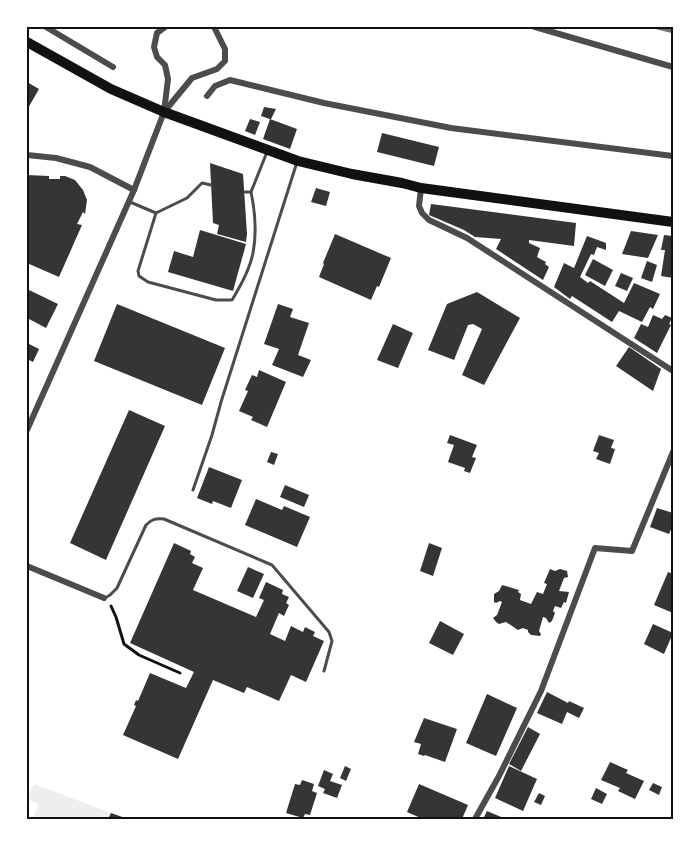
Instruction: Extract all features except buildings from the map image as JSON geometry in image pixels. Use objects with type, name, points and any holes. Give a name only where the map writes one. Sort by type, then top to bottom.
[{"type":"main road","points":[[27,42],[111,89],[164,112],[298,161],[421,188],[673,222]]},
{"type":"street","points":[[46,27],[113,67]]},
{"type":"street","points":[[27,430],[134,190],[164,112],[168,79],[165,64],[157,57],[154,47],[157,33],[165,27]]},
{"type":"street","points":[[164,112],[192,78],[216,69],[225,61],[225,49],[214,27]]},
{"type":"street","points":[[535,27],[673,67]]},
{"type":"street","points":[[207,96],[215,86],[230,80],[324,103],[452,128],[673,156]]},
{"type":"street","points":[[27,155],[56,158],[90,167],[134,190]]},
{"type":"street","points":[[421,188],[420,206],[422,213],[429,220],[461,234],[673,371]]},
{"type":"street","points":[[476,819],[541,691],[594,548],[632,551],[673,452]]},
{"type":"street","points":[[27,566],[104,598]]},
{"type":"lane","points":[[211,185],[202,183],[187,198],[156,213],[138,271],[139,276],[148,282],[216,300],[232,300],[240,287],[253,253],[256,214],[251,192],[267,150]]},
{"type":"lane","points":[[193,490],[298,161]]},
{"type":"lane","points":[[244,192],[251,192]]},
{"type":"lane","points":[[129,201],[156,213]]},
{"type":"lane","points":[[104,598],[117,588],[146,525],[151,520],[164,519],[272,565],[328,632],[332,641],[324,671]]},
{"type":"path","points":[[104,598],[116,617],[124,644],[139,655],[180,673]]},
{"type":"shaded area","points":[[34,784],[111,813],[108,819],[32,819],[39,805],[27,799]]},
{"type":"railway","points":[[657,27],[673,31]]}]
